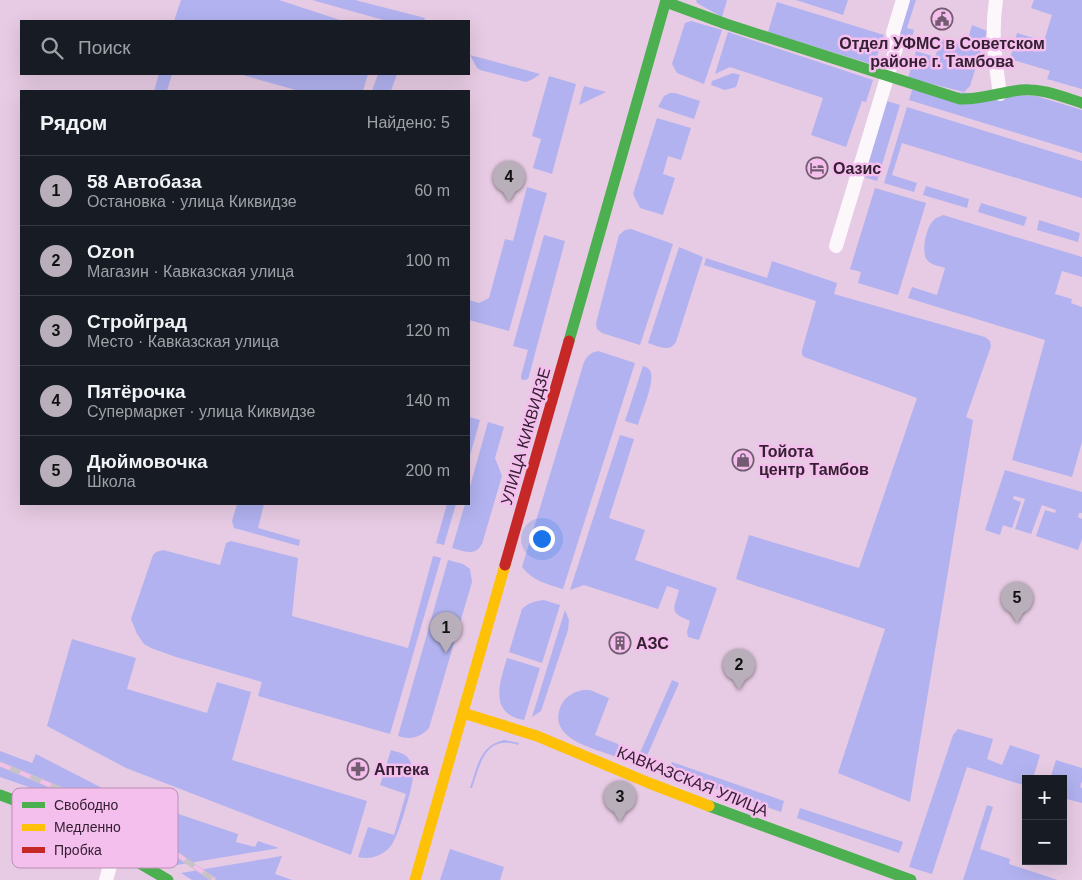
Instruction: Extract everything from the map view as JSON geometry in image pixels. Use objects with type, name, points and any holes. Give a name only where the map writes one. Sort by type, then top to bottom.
[{"type":"street","points":[[836,246],[896,48],[893,33],[903,0]]},
{"type":"street","points":[[996,0],[993,44],[1000,94]]},
{"type":"street","points":[[666,1],[726,24],[960,99],[969,100],[1022,90],[1033,90],[1044,91],[1082,104]]},
{"type":"street","name":"УЛИЦА КИКВИДЗЕ","points":[[415,880],[666,1]]},
{"type":"street","name":"КАВКАЗСКАЯ УЛИЦА","points":[[463,713],[537,736],[649,783],[911,880]]},
{"type":"street","points":[[0,795],[12,799]]},
{"type":"street","points":[[148,868],[168,880]]},
{"type":"shaded area","points":[[181,0],[279,0],[340,20],[174,20]]},
{"type":"shaded area","points":[[312,0],[355,0],[425,18],[424,20],[383,20]]},
{"type":"shaded area","points":[[696,0],[727,0],[722,17],[697,3]]},
{"type":"shaded area","points":[[796,0],[848,0],[843,15]]},
{"type":"shaded area","points":[[907,0],[916,0],[907,28],[914,30],[911,41],[898,37]]},
{"type":"shaded area","points":[[1034,0],[1082,0],[1082,89],[1047,79],[1050,71],[1010,59],[1017,33],[1044,41],[1052,15],[1031,8]]},
{"type":"shaded area","points":[[777,2],[884,35],[874,65],[768,32]]},
{"type":"shaded area","points":[[691,21],[722,30],[704,84],[677,73],[672,64],[685,23]]},
{"type":"shaded area","points":[[972,25],[987,31],[970,86],[964,92],[908,78],[916,51],[935,57],[941,39],[966,46]]},
{"type":"shaded area","points":[[728,32],[873,80],[866,102],[862,101],[846,147],[811,135],[823,98],[730,67],[715,74]]},
{"type":"shaded area","points":[[470,55],[540,74],[526,82],[480,70]]},
{"type":"shaded area","points":[[733,73],[740,75],[736,87],[725,90],[711,85],[712,81]]},
{"type":"shaded area","points":[[159,75],[172,75],[167,90],[154,90]]},
{"type":"shaded area","points":[[243,75],[368,75],[363,90],[295,90]]},
{"type":"shaded area","points":[[378,75],[397,75],[391,90],[372,90]]},
{"type":"shaded area","points":[[549,76],[576,84],[552,174],[533,168],[541,139],[532,136]]},
{"type":"shaded area","points":[[584,86],[606,92],[579,105]]},
{"type":"shaded area","points":[[912,90],[1036,96],[1082,110],[1082,153],[909,100]]},
{"type":"shaded area","points":[[670,93],[700,101],[694,119],[658,107],[664,96]]},
{"type":"shaded area","points":[[887,101],[900,105],[877,181],[864,177]]},
{"type":"shaded area","points":[[907,107],[1082,161],[1082,198],[902,143],[892,175],[917,183],[914,192],[884,183]]},
{"type":"shaded area","points":[[657,118],[691,128],[681,160],[668,156],[663,174],[675,178],[663,215],[640,208],[633,194]]},
{"type":"shaded area","points":[[926,186],[969,199],[967,208],[923,195]]},
{"type":"shaded area","points":[[527,187],[547,193],[509,331],[470,320],[470,300],[479,303],[489,298],[505,239],[513,241]]},
{"type":"shaded area","points":[[875,188],[926,203],[898,295],[858,283],[861,272],[850,269]]},
{"type":"shaded area","points":[[981,203],[1027,217],[1024,226],[978,212]]},
{"type":"shaded area","points":[[943,215],[1082,257],[1082,277],[1062,271],[1055,294],[1072,299],[1071,303],[1082,307],[1082,442],[1072,477],[1012,460],[1045,340],[908,298],[912,287],[937,295],[945,268],[927,260],[924,246],[930,225],[934,220]]},
{"type":"shaded area","points":[[1039,220],[1080,233],[1078,242],[1037,230]]},
{"type":"shaded area","points":[[631,229],[673,244],[640,345],[602,333],[597,329],[596,323],[619,235],[625,230]]},
{"type":"shaded area","points":[[544,235],[565,241],[529,376],[528,379],[524,380],[521,379],[521,376],[528,350],[513,346]]},
{"type":"shaded area","points":[[679,247],[703,257],[676,342],[670,347],[663,348],[648,343]]},
{"type":"shaded area","points":[[706,258],[767,278],[772,261],[837,283],[834,294],[985,337],[990,341],[991,346],[966,417],[973,420],[910,802],[838,773],[885,629],[736,579],[749,535],[859,568],[917,398],[804,357],[802,350],[816,301],[704,265]]},
{"type":"shaded area","points":[[598,351],[635,363],[563,589],[536,579],[522,567],[584,362],[590,355]]},
{"type":"shaded area","points":[[643,366],[650,370],[651,378],[649,391],[638,425],[625,421]]},
{"type":"shaded area","points":[[470,417],[480,420],[470,455]]},
{"type":"shaded area","points":[[488,422],[504,427],[495,458],[502,476],[482,544],[476,551],[472,552],[452,548],[465,505],[470,505],[470,486]]},
{"type":"shaded area","points":[[620,435],[634,439],[609,518],[645,530],[635,560],[717,588],[699,640],[688,637],[687,632],[690,621],[678,615],[674,610],[679,590],[667,586],[658,609],[584,585],[570,590]]},
{"type":"shaded area","points":[[1005,470],[1082,492],[1082,513],[1079,513],[1078,517],[1082,519],[1082,539],[1078,550],[1036,536],[1045,510],[1055,513],[1056,510],[1042,505],[1031,534],[1015,529],[1025,499],[1014,496],[1013,499],[1021,502],[1012,528],[1003,525],[1000,535],[985,530]]},
{"type":"shaded area","points":[[237,505],[264,505],[258,528],[300,540],[299,546],[234,528],[232,521]]},
{"type":"shaded area","points":[[447,505],[456,505],[444,545],[436,543]]},
{"type":"shaded area","points":[[231,541],[298,558],[292,616],[408,648],[433,556],[441,558],[390,734],[258,696],[262,682],[176,657],[144,644],[137,634],[131,619],[153,555],[163,550],[220,565],[226,543]]},
{"type":"shaded area","points":[[448,560],[463,564],[470,569],[472,582],[429,728],[415,737],[398,736]]},
{"type":"shaded area","points":[[544,600],[560,605],[542,663],[509,652],[522,609],[527,605]]},
{"type":"shaded area","points":[[565,610],[569,620],[568,630],[541,711],[532,717]]},
{"type":"shaded area","points":[[72,639],[136,658],[127,689],[207,713],[217,682],[251,692],[232,760],[367,801],[351,855],[126,768],[47,726]]},
{"type":"shaded area","points":[[507,658],[540,668],[524,720],[513,717],[505,711],[501,704],[499,696],[500,687]]},
{"type":"shaded area","points":[[672,680],[679,683],[646,758],[638,765],[639,755]]},
{"type":"shaded area","points":[[583,690],[590,690],[609,698],[595,735],[618,744],[620,750],[617,755],[614,756],[575,741],[561,727],[558,719],[562,704],[569,696]]},
{"type":"shaded area","points":[[958,729],[993,739],[987,759],[1002,765],[1010,745],[1040,755],[1034,775],[1022,775],[1022,785],[967,767],[932,874],[909,867],[953,735]]},
{"type":"shaded area","points":[[504,740],[519,743],[518,745],[498,744],[491,748],[481,761],[472,788],[470,788],[478,765],[485,752],[496,743]]},
{"type":"shaded area","points":[[391,750],[407,756],[413,769],[412,783],[404,814],[397,834],[387,850],[371,858],[358,857],[368,827],[394,835],[406,794],[380,785]]},
{"type":"shaded area","points":[[0,751],[32,763],[36,754],[102,788],[30,788],[0,777]]},
{"type":"shaded area","points":[[1056,760],[1082,768],[1080,787],[1082,788],[1082,803],[1067,799],[1067,775],[1051,775]]},
{"type":"shaded area","points":[[672,762],[784,801],[781,812],[669,772]]},
{"type":"shaded area","points":[[987,805],[993,807],[980,849],[1010,859],[1009,864],[1058,880],[963,880]]},
{"type":"shaded area","points":[[800,808],[903,842],[899,853],[797,818]]},
{"type":"shaded area","points":[[178,814],[238,834],[236,842],[255,847],[258,841],[279,848],[178,865]]},
{"type":"shaded area","points":[[450,849],[504,867],[500,880],[440,880]]},
{"type":"shaded area","points":[[282,856],[275,874],[292,880],[192,880],[181,873]]},
{"type":"railway","points":[[0,764],[57,788]]},
{"type":"railway","points":[[178,855],[214,880]]},
{"type":"traffic: fast","points":[[569,341],[666,0]]},
{"type":"traffic: fast","points":[[666,2],[726,24],[960,99],[1021,90],[1037,90],[1082,103]]},
{"type":"traffic: fast","points":[[0,795],[12,799]]},
{"type":"traffic: fast","points":[[709,806],[911,880]]},
{"type":"traffic: fast","points":[[148,868],[168,880]]},
{"type":"traffic: slow","points":[[415,880],[505,565]]},
{"type":"traffic: slow","points":[[463,713],[537,736],[709,806]]},
{"type":"traffic: jam","points":[[505,565],[569,341]]},
{"type":"place","name":"Отдел УФМС в Советском районе г. Тамбова","points":[[942,19]]},
{"type":"place","name":"Оазис","points":[[817,168]]},
{"type":"place","name":"Пятёрочка","points":[[509,202]]},
{"type":"place","name":"Тойота центр Тамбов","points":[[743,460]]},
{"type":"place","name":"Дюймовочка","points":[[1017,623]]},
{"type":"place","name":"АЗС","points":[[620,643]]},
{"type":"place","name":"58 Автобаза","points":[[446,653]]},
{"type":"place","name":"Ozon","points":[[739,690]]},
{"type":"place","name":"Аптека","points":[[358,769]]},
{"type":"place","name":"Стройград","points":[[620,822]]}]
